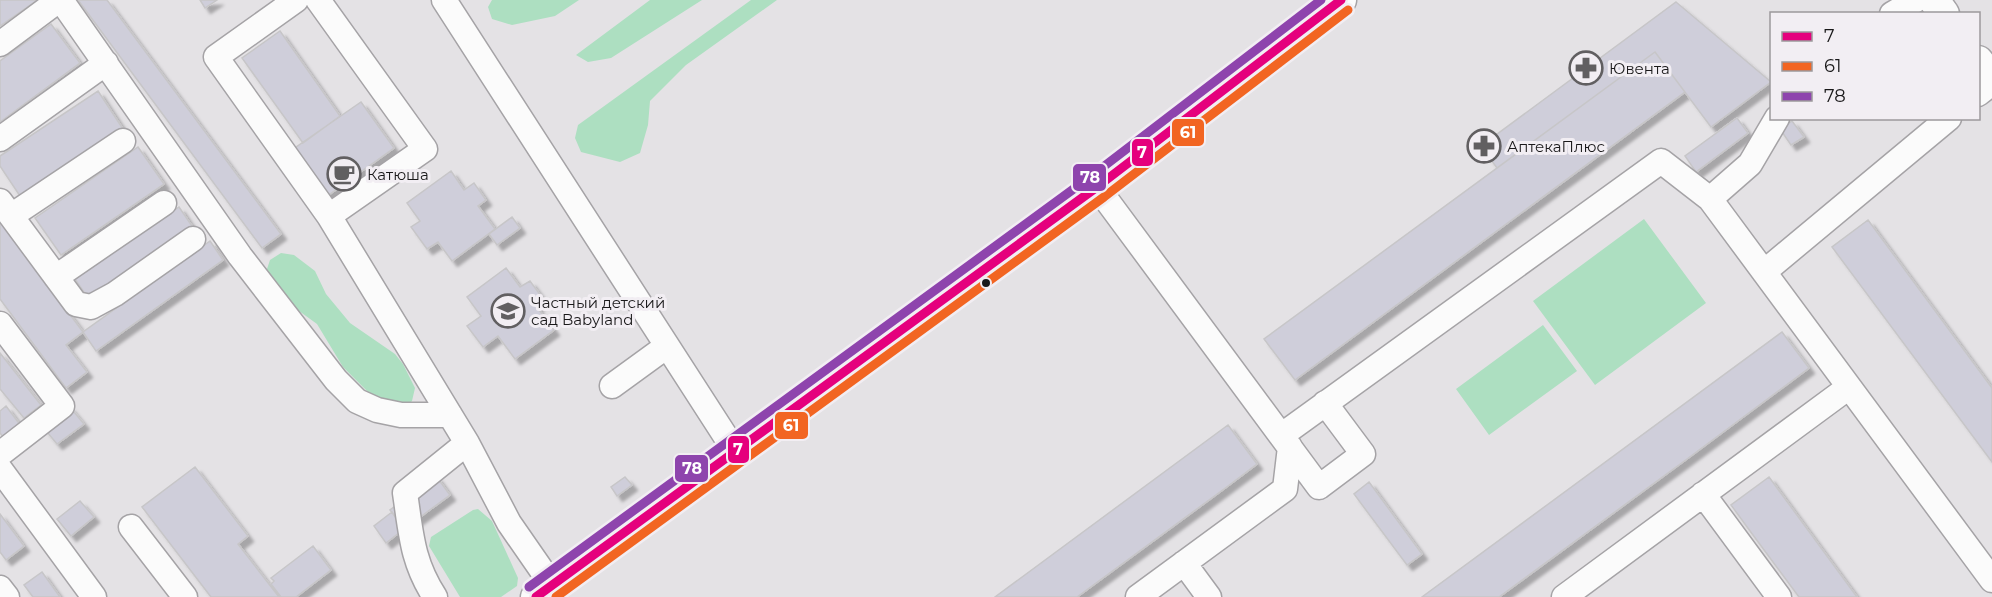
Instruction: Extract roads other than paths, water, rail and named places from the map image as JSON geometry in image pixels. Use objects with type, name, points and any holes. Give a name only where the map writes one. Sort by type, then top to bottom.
[{"type":"main road","points":[[544,591],[1097,187],[1341,0]]},
{"type":"main road","points":[[1980,64],[1992,81]]},
{"type":"lane","points":[[0,44],[60,0],[240,256],[336,380],[357,401],[377,410],[401,415],[450,415]]},
{"type":"lane","points":[[296,0],[216,57],[329,216],[467,442],[544,591]]},
{"type":"lane","points":[[318,0],[424,149],[329,216]]},
{"type":"lane","points":[[1895,12],[1916,0]]},
{"type":"lane","points":[[451,2],[735,451]]},
{"type":"lane","points":[[0,140],[106,63]]},
{"type":"lane","points":[[1980,92],[1992,81]]},
{"type":"lane","points":[[1710,199],[1750,164],[1775,120]]},
{"type":"lane","points":[[1764,272],[1947,120]]},
{"type":"lane","points":[[123,141],[5,208],[76,304],[92,307],[115,294],[193,239]]},
{"type":"lane","points":[[1138,597],[1285,489],[1286,441],[1326,403],[1661,161],[1710,199],[1992,580]]},
{"type":"lane","points":[[1097,187],[1319,487],[1363,454],[1326,403]]},
{"type":"lane","points":[[56,277],[164,203]]},
{"type":"lane","points":[[0,324],[62,406],[0,454]]},
{"type":"lane","points":[[612,386],[667,346]]},
{"type":"lane","points":[[1564,597],[1849,387]]},
{"type":"lane","points":[[435,597],[414,555],[405,493],[467,442]]},
{"type":"lane","points":[[0,469],[94,597]]},
{"type":"lane","points":[[1703,494],[1779,597]]},
{"type":"lane","points":[[131,527],[185,597]]},
{"type":"lane","points":[[1184,563],[1209,597]]},
{"type":"lane","points":[[0,588],[7,597]]},
{"type":"place","name":"Ювента","points":[[1586,68]]},
{"type":"place","name":"АптекаПлюс","points":[[1484,146]]},
{"type":"place","name":"Катюша","points":[[344,174]]},
{"type":"place","name":"Частный детский сад Babyland","points":[[508,311]]}]
